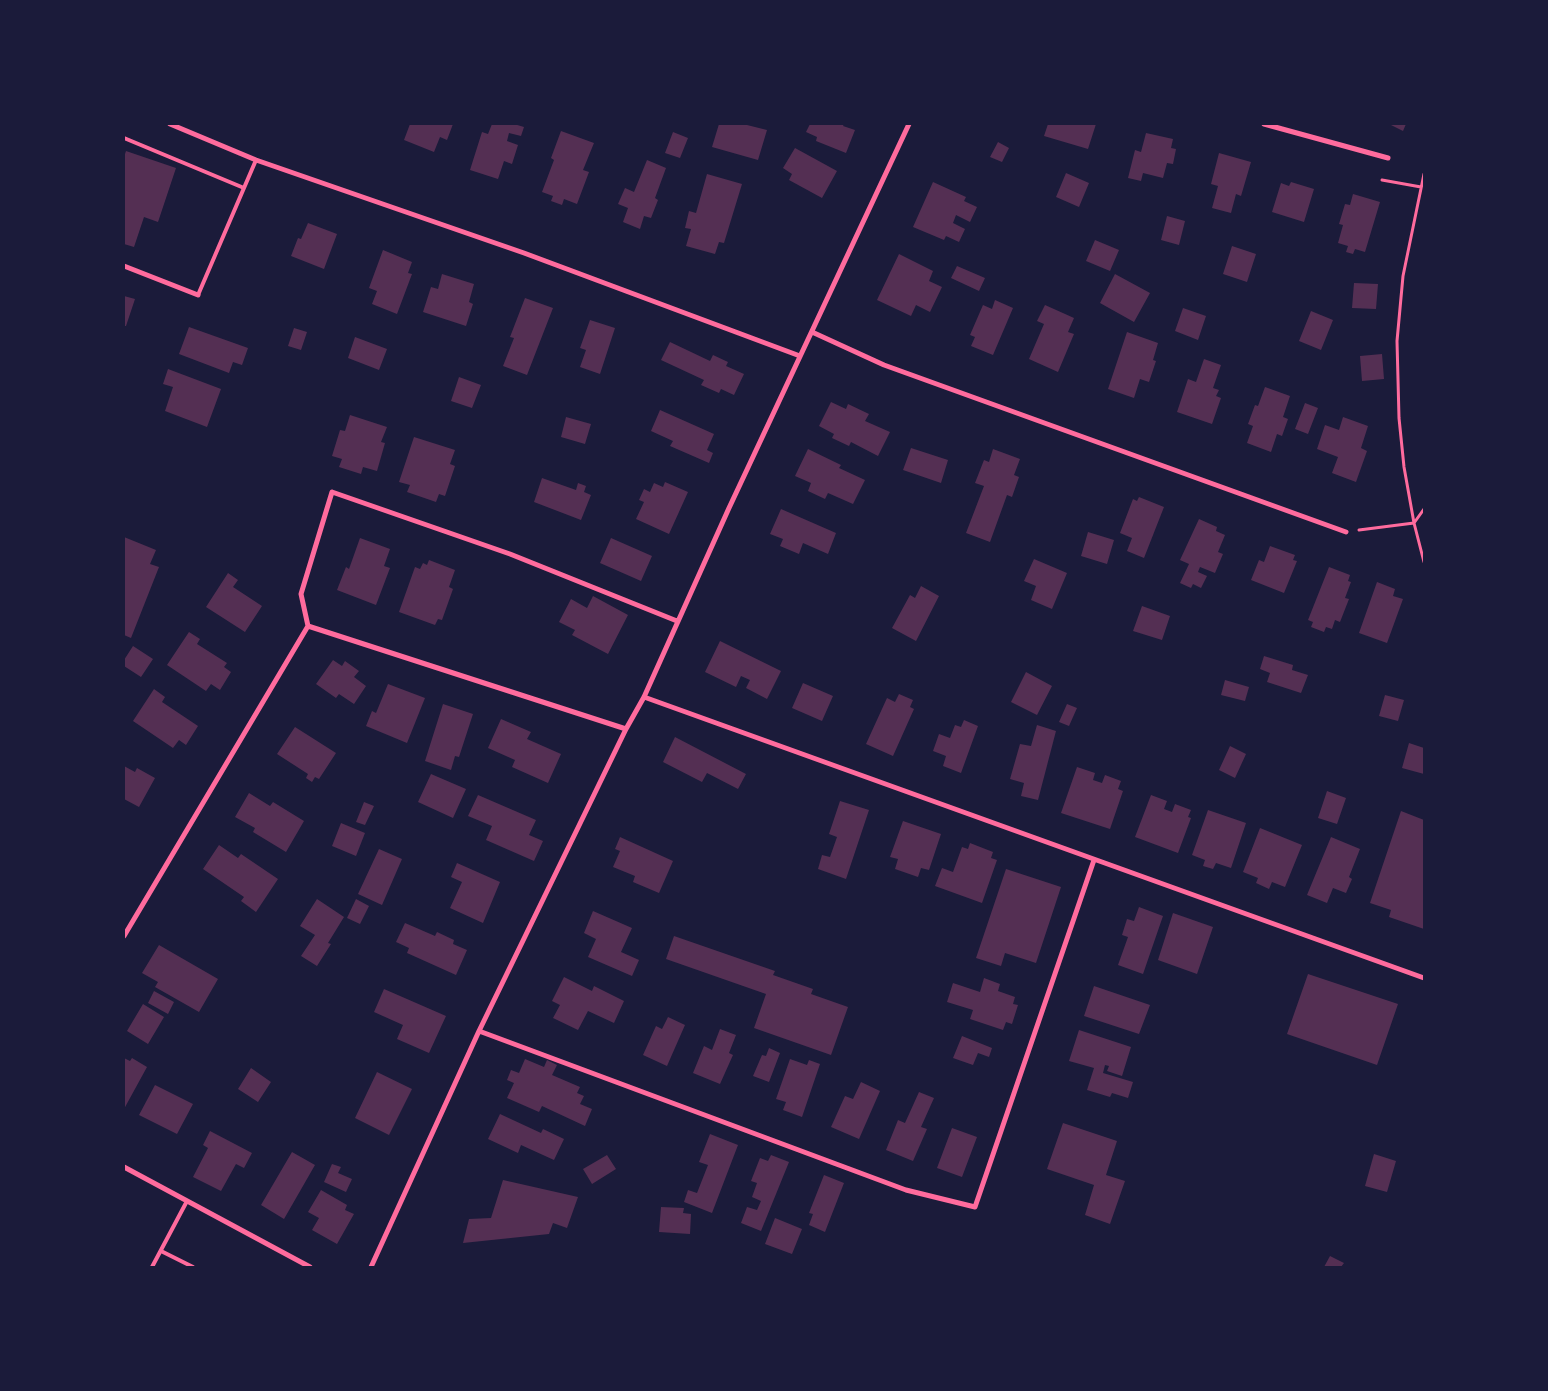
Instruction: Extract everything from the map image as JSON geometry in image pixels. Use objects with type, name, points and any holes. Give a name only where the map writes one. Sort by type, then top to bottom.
[{"type":"street","points":[[170,124],[256,160],[524,252],[800,356]]},
{"type":"street","points":[[371,1267],[479,1031],[626,729],[644,697],[677,621],[909,124]]},
{"type":"street","points":[[1264,124],[1388,158]]},
{"type":"street","points":[[124,266],[198,295]]},
{"type":"street","points":[[812,332],[884,365],[1346,532]]},
{"type":"street","points":[[124,936],[308,626],[301,594],[332,492],[510,554],[677,621]]},
{"type":"street","points":[[308,626],[626,729]]},
{"type":"street","points":[[644,697],[1424,978]]},
{"type":"street","points":[[479,1031],[906,1190],[975,1208],[1094,860]]},
{"type":"street","points":[[124,1167],[310,1267]]},
{"type":"lane","points":[[124,138],[244,188]]},
{"type":"lane","points":[[198,295],[256,160]]},
{"type":"lane","points":[[152,1267],[187,1201]]},
{"type":"lane","points":[[161,1251],[193,1267]]},
{"type":"path","points":[[1424,174],[1403,276],[1397,341],[1399,418],[1404,467],[1414,523],[1424,562]]},
{"type":"path","points":[[1382,180],[1421,187]]},
{"type":"path","points":[[1346,532],[1414,523],[1424,509]]},
{"type":"building","points":[[410,124],[453,124],[447,140],[440,137],[434,152],[404,140]]},
{"type":"building","points":[[492,124],[514,124],[524,127],[521,136],[509,133],[507,141],[518,145],[512,164],[504,161],[498,179],[470,170],[482,132],[488,134]]},
{"type":"building","points":[[719,124],[743,124],[767,130],[758,160],[712,147]]},
{"type":"building","points":[[810,124],[844,124],[843,126],[855,130],[846,153],[816,141],[817,137],[806,132]]},
{"type":"building","points":[[1048,124],[1096,124],[1088,149],[1044,136]]},
{"type":"building","points":[[1389,124],[1406,124],[1403,131]]},
{"type":"building","points":[[561,131],[594,143],[583,170],[589,172],[577,204],[564,199],[562,205],[551,201],[553,196],[542,192],[554,160],[551,158]]},
{"type":"building","points":[[673,132],[688,138],[680,158],[665,153]]},
{"type":"building","points":[[1146,133],[1173,139],[1171,148],[1176,149],[1173,164],[1167,163],[1163,178],[1143,173],[1141,181],[1128,178],[1135,150],[1141,152]]},
{"type":"building","points":[[998,142],[1009,148],[1002,162],[990,157]]},
{"type":"building","points":[[795,148],[837,171],[822,198],[789,180],[792,174],[783,168]]},
{"type":"building","points":[[126,151],[176,168],[158,222],[144,217],[134,247],[124,244],[124,157]]},
{"type":"building","points":[[1219,153],[1251,162],[1241,196],[1236,194],[1231,213],[1212,208],[1218,186],[1211,184]]},
{"type":"building","points":[[647,160],[666,168],[655,198],[658,200],[651,218],[644,216],[640,229],[623,222],[628,208],[618,204],[625,188],[634,192]]},
{"type":"building","points":[[1066,173],[1089,183],[1079,207],[1056,197]]},
{"type":"building","points":[[707,174],[742,184],[724,243],[719,242],[715,254],[686,246],[691,229],[685,228],[689,211],[696,213]]},
{"type":"building","points":[[933,182],[966,197],[964,201],[977,207],[970,222],[956,215],[953,223],[965,229],[959,242],[946,236],[944,240],[913,227]]},
{"type":"building","points":[[1291,182],[1314,189],[1304,222],[1272,212],[1281,183],[1289,186]]},
{"type":"building","points":[[1353,194],[1380,202],[1365,252],[1355,249],[1353,254],[1346,252],[1348,246],[1338,243],[1343,225],[1339,224],[1345,204],[1350,205]]},
{"type":"building","points":[[1167,216],[1185,221],[1179,245],[1161,240]]},
{"type":"building","points":[[308,223],[337,234],[324,269],[291,256],[298,238],[301,239]]},
{"type":"building","points":[[1095,240],[1119,250],[1110,271],[1086,261]]},
{"type":"building","points":[[1232,246],[1256,254],[1247,282],[1223,274]]},
{"type":"building","points":[[383,250],[412,262],[408,273],[412,274],[397,314],[372,304],[377,291],[369,288]]},
{"type":"building","points":[[899,254],[933,271],[929,281],[942,287],[930,312],[916,305],[911,316],[877,300]]},
{"type":"building","points":[[957,266],[985,278],[979,291],[951,278]]},
{"type":"building","points":[[442,274],[474,284],[469,302],[473,304],[466,326],[423,312],[431,287],[438,289]]},
{"type":"building","points":[[1115,274],[1150,293],[1134,322],[1100,303]]},
{"type":"building","points":[[1354,283],[1378,284],[1376,309],[1352,308]]},
{"type":"building","points":[[124,296],[135,299],[126,326],[124,326]]},
{"type":"building","points":[[525,298],[553,308],[527,375],[503,366],[514,338],[510,337]]},
{"type":"building","points":[[995,300],[1013,308],[993,355],[971,346],[975,337],[970,335],[983,305],[992,309]]},
{"type":"building","points":[[1045,305],[1074,318],[1068,332],[1074,334],[1058,372],[1029,359],[1044,324],[1037,321]]},
{"type":"building","points":[[1183,308],[1206,316],[1198,340],[1175,331]]},
{"type":"building","points":[[1311,311],[1333,320],[1321,350],[1299,341]]},
{"type":"building","points":[[590,320],[615,328],[600,374],[580,367],[586,350],[580,348]]},
{"type":"building","points":[[189,327],[248,348],[242,365],[233,362],[229,373],[179,354]]},
{"type":"building","points":[[294,328],[307,332],[301,350],[288,346]]},
{"type":"building","points":[[1127,332],[1158,343],[1153,360],[1156,361],[1149,382],[1140,379],[1134,398],[1108,389]]},
{"type":"building","points":[[355,337],[387,349],[379,370],[348,358]]},
{"type":"building","points":[[670,342],[710,361],[713,355],[728,362],[726,366],[744,374],[734,395],[721,389],[719,393],[701,385],[704,380],[661,360]]},
{"type":"building","points":[[1382,354],[1384,379],[1362,381],[1360,356]]},
{"type":"building","points":[[1204,359],[1221,365],[1213,388],[1219,390],[1216,396],[1221,398],[1212,424],[1177,412],[1188,379],[1196,382]]},
{"type":"building","points":[[168,369],[221,389],[207,427],[165,411],[173,387],[163,384]]},
{"type":"building","points":[[459,377],[481,385],[472,408],[451,401]]},
{"type":"building","points":[[1265,387],[1290,396],[1283,417],[1288,419],[1282,436],[1277,434],[1271,452],[1247,443],[1253,426],[1248,424],[1255,405],[1258,406]]},
{"type":"building","points":[[831,402],[846,409],[848,404],[869,414],[865,421],[890,432],[878,456],[851,442],[849,446],[832,438],[834,434],[819,426]]},
{"type":"building","points":[[1305,403],[1318,408],[1308,434],[1295,429]]},
{"type":"building","points":[[660,410],[714,434],[707,450],[713,453],[709,463],[670,446],[673,441],[651,431]]},
{"type":"building","points":[[350,415],[387,427],[381,442],[385,443],[377,471],[363,467],[361,474],[339,467],[342,459],[332,456],[340,430],[345,431]]},
{"type":"building","points":[[566,417],[591,424],[585,444],[561,437]]},
{"type":"building","points":[[1343,417],[1368,426],[1361,448],[1367,451],[1356,482],[1332,473],[1338,457],[1317,449],[1325,425],[1339,430]]},
{"type":"building","points":[[414,437],[455,450],[450,464],[455,466],[445,496],[439,494],[436,502],[407,492],[410,485],[399,482]]},
{"type":"building","points":[[911,448],[948,460],[941,483],[903,470]]},
{"type":"building","points":[[808,449],[841,465],[839,468],[865,480],[853,504],[828,493],[825,499],[808,491],[811,483],[795,476]]},
{"type":"building","points":[[993,449],[1020,459],[1014,475],[1019,477],[1012,497],[1007,495],[990,542],[966,533],[984,486],[975,483],[984,460],[989,462]]},
{"type":"building","points":[[542,478],[576,490],[578,483],[586,486],[584,492],[591,495],[581,520],[534,502]]},
{"type":"building","points":[[665,482],[688,492],[669,534],[636,519],[644,502],[639,500],[644,489],[650,492],[654,483],[663,487]]},
{"type":"building","points":[[1139,497],[1164,507],[1144,558],[1127,551],[1132,538],[1120,533],[1133,499],[1137,501]]},
{"type":"building","points":[[781,509],[836,533],[828,554],[803,543],[799,554],[780,546],[783,539],[770,534]]},
{"type":"building","points":[[1199,519],[1217,527],[1216,531],[1225,535],[1218,552],[1223,554],[1215,573],[1200,567],[1198,572],[1207,576],[1201,588],[1193,584],[1191,588],[1180,583],[1189,564],[1180,560]]},
{"type":"building","points":[[1088,532],[1114,540],[1107,564],[1081,556]]},
{"type":"building","points":[[124,537],[156,550],[150,564],[159,567],[131,638],[124,635]]},
{"type":"building","points":[[360,538],[390,549],[384,566],[390,568],[376,605],[337,590],[346,567],[349,569]]},
{"type":"building","points":[[611,538],[652,556],[641,581],[600,563]]},
{"type":"building","points":[[1270,546],[1295,555],[1293,560],[1297,561],[1284,593],[1251,580],[1259,560],[1264,562]]},
{"type":"building","points":[[1034,559],[1067,573],[1052,609],[1031,600],[1036,586],[1024,581]]},
{"type":"building","points":[[429,560],[455,570],[449,587],[453,589],[442,620],[438,619],[435,625],[399,612],[415,567],[420,569],[423,563],[427,565]]},
{"type":"building","points":[[1329,567],[1350,575],[1348,581],[1351,582],[1345,598],[1349,599],[1340,622],[1335,620],[1332,629],[1326,627],[1324,632],[1311,627],[1313,622],[1308,620]]},
{"type":"building","points":[[228,573],[238,580],[233,587],[262,606],[245,632],[206,607]]},
{"type":"building","points":[[1377,582],[1395,589],[1393,596],[1403,599],[1387,643],[1359,633]]},
{"type":"building","points":[[921,586],[939,596],[916,641],[892,628],[910,595],[915,598]]},
{"type":"building","points":[[593,596],[628,615],[608,654],[572,635],[575,630],[559,622],[571,599],[587,608]]},
{"type":"building","points":[[1142,606],[1170,616],[1162,640],[1133,631]]},
{"type":"building","points":[[189,632],[200,639],[197,644],[227,663],[224,667],[231,672],[220,690],[211,684],[206,691],[167,665]]},
{"type":"building","points":[[720,641],[781,671],[767,699],[746,688],[750,680],[741,676],[736,687],[705,672]]},
{"type":"building","points":[[133,646],[153,659],[141,677],[124,666],[124,660]]},
{"type":"building","points":[[1264,656],[1293,665],[1292,670],[1308,675],[1301,693],[1267,682],[1270,673],[1260,669]]},
{"type":"building","points":[[333,660],[342,666],[345,661],[359,671],[354,677],[366,686],[354,704],[339,694],[336,698],[316,684]]},
{"type":"building","points":[[1026,672],[1052,686],[1037,715],[1011,702]]},
{"type":"building","points":[[1225,680],[1249,687],[1245,701],[1221,695]]},
{"type":"building","points":[[803,683],[833,696],[822,721],[792,708]]},
{"type":"building","points":[[388,684],[425,698],[407,743],[366,726],[372,711],[376,713]]},
{"type":"building","points":[[154,689],[165,697],[162,702],[198,726],[186,745],[179,740],[173,748],[133,721]]},
{"type":"building","points":[[899,694],[913,700],[910,707],[914,709],[893,756],[866,744],[887,698],[895,702]]},
{"type":"building","points":[[1385,695],[1404,700],[1398,721],[1379,716]]},
{"type":"building","points":[[443,704],[473,714],[459,757],[455,756],[451,770],[425,761]]},
{"type":"building","points":[[1067,704],[1077,708],[1069,726],[1059,722]]},
{"type":"building","points":[[501,719],[531,732],[527,739],[561,754],[548,783],[512,767],[515,760],[488,748]]},
{"type":"building","points":[[964,720],[978,726],[961,773],[943,766],[946,756],[933,751],[939,734],[950,738],[955,725],[961,727]]},
{"type":"building","points":[[1037,725],[1056,731],[1038,800],[1021,796],[1024,783],[1010,779],[1020,744],[1031,746]]},
{"type":"building","points":[[295,727],[336,753],[319,779],[315,777],[312,782],[306,778],[308,774],[277,754]]},
{"type":"building","points":[[675,737],[746,774],[738,789],[707,773],[702,782],[663,762]]},
{"type":"building","points":[[1409,743],[1424,748],[1424,774],[1402,768]]},
{"type":"building","points":[[1230,746],[1246,754],[1235,778],[1219,770]]},
{"type":"building","points":[[124,766],[135,772],[137,768],[155,778],[139,807],[124,799]]},
{"type":"building","points":[[1077,767],[1095,773],[1093,780],[1102,783],[1105,775],[1121,781],[1118,789],[1123,791],[1110,829],[1061,813]]},
{"type":"building","points":[[431,774],[466,789],[453,818],[418,802]]},
{"type":"building","points":[[1327,791],[1346,798],[1337,824],[1318,818]]},
{"type":"building","points":[[249,793],[270,806],[273,802],[304,821],[286,852],[253,832],[255,828],[235,817]]},
{"type":"building","points":[[478,795],[536,820],[529,835],[543,841],[534,861],[486,840],[492,826],[468,816]]},
{"type":"building","points":[[1151,795],[1167,801],[1164,809],[1172,812],[1175,804],[1191,810],[1188,817],[1191,818],[1178,853],[1135,837]]},
{"type":"building","points":[[840,801],[869,810],[846,879],[818,869],[822,855],[830,857],[837,837],[829,834]]},
{"type":"building","points":[[364,802],[374,806],[365,825],[356,822]]},
{"type":"building","points":[[1208,810],[1246,823],[1231,868],[1216,863],[1213,869],[1203,866],[1205,860],[1192,855]]},
{"type":"building","points":[[1401,811],[1424,820],[1424,929],[1389,917],[1391,910],[1370,903]]},
{"type":"building","points":[[903,821],[941,834],[929,870],[921,868],[918,877],[895,869],[898,859],[890,857]]},
{"type":"building","points":[[341,823],[365,833],[356,856],[332,846]]},
{"type":"building","points":[[1260,828],[1302,845],[1285,887],[1272,882],[1269,889],[1256,883],[1258,878],[1243,872]]},
{"type":"building","points":[[620,837],[673,861],[659,893],[633,882],[635,876],[613,867],[620,851],[615,849]]},
{"type":"building","points":[[1331,837],[1360,849],[1349,877],[1352,879],[1346,893],[1333,888],[1327,903],[1307,895]]},
{"type":"building","points":[[970,843],[993,852],[991,858],[997,860],[982,903],[935,886],[942,868],[953,872],[962,847],[968,849]]},
{"type":"building","points":[[219,845],[238,858],[241,854],[278,879],[256,912],[241,901],[244,897],[203,869]]},
{"type":"building","points":[[379,849],[402,859],[382,905],[358,894]]},
{"type":"building","points":[[457,863],[500,882],[483,923],[450,908],[462,882],[451,877]]},
{"type":"building","points":[[1006,869],[1061,887],[1036,963],[1005,953],[1001,966],[976,958]]},
{"type":"building","points":[[317,899],[344,917],[328,943],[331,944],[317,966],[301,956],[315,935],[300,926]]},
{"type":"building","points":[[356,899],[369,906],[360,924],[347,918]]},
{"type":"building","points":[[1139,907],[1163,916],[1143,974],[1118,965],[1128,937],[1122,935],[1127,919],[1134,921]]},
{"type":"building","points":[[593,911],[632,928],[621,952],[639,960],[632,976],[588,957],[596,939],[584,933]]},
{"type":"building","points":[[1173,913],[1213,927],[1197,974],[1158,960]]},
{"type":"building","points":[[405,923],[435,936],[437,932],[454,940],[453,944],[467,950],[456,975],[407,953],[409,948],[396,942]]},
{"type":"building","points":[[674,936],[775,971],[773,975],[813,989],[811,994],[848,1007],[831,1055],[754,1028],[766,994],[666,959]]},
{"type":"building","points":[[159,945],[218,979],[199,1012],[155,987],[158,982],[142,973]]},
{"type":"building","points":[[1308,974],[1398,1004],[1377,1065],[1287,1034]]},
{"type":"building","points":[[564,977],[592,991],[594,986],[624,1001],[614,1023],[588,1011],[578,1030],[553,1018],[560,1005],[552,1001]]},
{"type":"building","points":[[984,978],[1000,984],[998,991],[1015,997],[1013,1004],[1018,1005],[1012,1024],[1006,1022],[1003,1030],[970,1019],[973,1010],[947,1002],[953,983],[980,992]]},
{"type":"building","points":[[1094,986],[1150,1005],[1139,1034],[1084,1016]]},
{"type":"building","points":[[384,989],[446,1016],[429,1053],[397,1039],[403,1025],[374,1012]]},
{"type":"building","points":[[154,991],[174,1002],[168,1014],[148,1003]]},
{"type":"building","points":[[143,1004],[164,1017],[148,1044],[127,1031]]},
{"type":"building","points":[[668,1017],[685,1025],[667,1066],[643,1055],[656,1026],[662,1029]]},
{"type":"building","points":[[720,1029],[736,1035],[729,1053],[733,1055],[720,1084],[693,1073],[704,1046],[712,1050]]},
{"type":"building","points":[[1079,1030],[1131,1047],[1122,1076],[1107,1071],[1109,1066],[1105,1065],[1103,1073],[1133,1082],[1128,1098],[1112,1093],[1110,1097],[1087,1090],[1094,1068],[1069,1061]]},
{"type":"building","points":[[962,1036],[992,1048],[989,1057],[978,1053],[973,1065],[953,1058]]},
{"type":"building","points":[[769,1048],[780,1053],[769,1082],[753,1076],[762,1055],[766,1056]]},
{"type":"building","points":[[124,1058],[130,1061],[132,1058],[147,1067],[124,1109]]},
{"type":"building","points":[[525,1059],[544,1067],[547,1060],[557,1065],[552,1075],[580,1087],[577,1093],[584,1096],[580,1104],[592,1109],[585,1126],[542,1106],[539,1112],[507,1098],[514,1083],[507,1080],[511,1070],[519,1073]]},
{"type":"building","points":[[790,1059],[807,1065],[809,1060],[820,1064],[802,1117],[783,1110],[786,1102],[776,1099]]},
{"type":"building","points":[[251,1068],[271,1082],[258,1102],[238,1089]]},
{"type":"building","points":[[377,1072],[412,1089],[389,1135],[355,1118]]},
{"type":"building","points":[[861,1082],[880,1091],[859,1139],[831,1127],[845,1096],[853,1099]]},
{"type":"building","points":[[155,1085],[193,1104],[177,1134],[139,1115]]},
{"type":"building","points":[[919,1092],[934,1098],[921,1127],[927,1129],[913,1161],[886,1150],[898,1120],[905,1123]]},
{"type":"building","points":[[500,1114],[541,1133],[543,1129],[564,1139],[554,1160],[521,1145],[518,1153],[488,1139]]},
{"type":"building","points":[[1063,1123],[1117,1141],[1106,1175],[1125,1181],[1110,1224],[1085,1215],[1094,1185],[1047,1169]]},
{"type":"building","points":[[952,1128],[977,1137],[962,1177],[937,1168]]},
{"type":"building","points":[[210,1131],[252,1153],[244,1168],[236,1164],[221,1191],[193,1177],[208,1148],[203,1145]]},
{"type":"building","points":[[710,1134],[738,1145],[712,1213],[684,1202],[688,1190],[697,1193],[708,1165],[699,1162]]},
{"type":"building","points":[[292,1152],[315,1165],[284,1219],[261,1205]]},
{"type":"building","points":[[1374,1154],[1396,1161],[1387,1192],[1365,1186]]},
{"type":"building","points":[[607,1155],[616,1169],[592,1184],[583,1169]]},
{"type":"building","points":[[771,1155],[789,1162],[761,1231],[741,1223],[747,1207],[757,1210],[761,1201],[752,1197],[757,1183],[751,1181],[760,1158],[768,1161]]},
{"type":"building","points":[[332,1164],[341,1167],[338,1173],[352,1179],[346,1192],[324,1182]]},
{"type":"building","points":[[824,1175],[844,1183],[825,1232],[809,1225],[813,1214],[809,1213]]},
{"type":"building","points":[[503,1180],[578,1197],[567,1228],[553,1223],[549,1234],[463,1243],[469,1219],[491,1218]]},
{"type":"building","points":[[321,1190],[347,1205],[345,1210],[354,1214],[337,1244],[312,1230],[319,1218],[308,1212]]},
{"type":"building","points":[[661,1207],[684,1208],[683,1213],[691,1214],[690,1234],[659,1232]]},
{"type":"building","points":[[775,1218],[802,1229],[792,1254],[765,1244]]},
{"type":"building","points":[[1330,1256],[1344,1263],[1341,1267],[1324,1267]]}]
